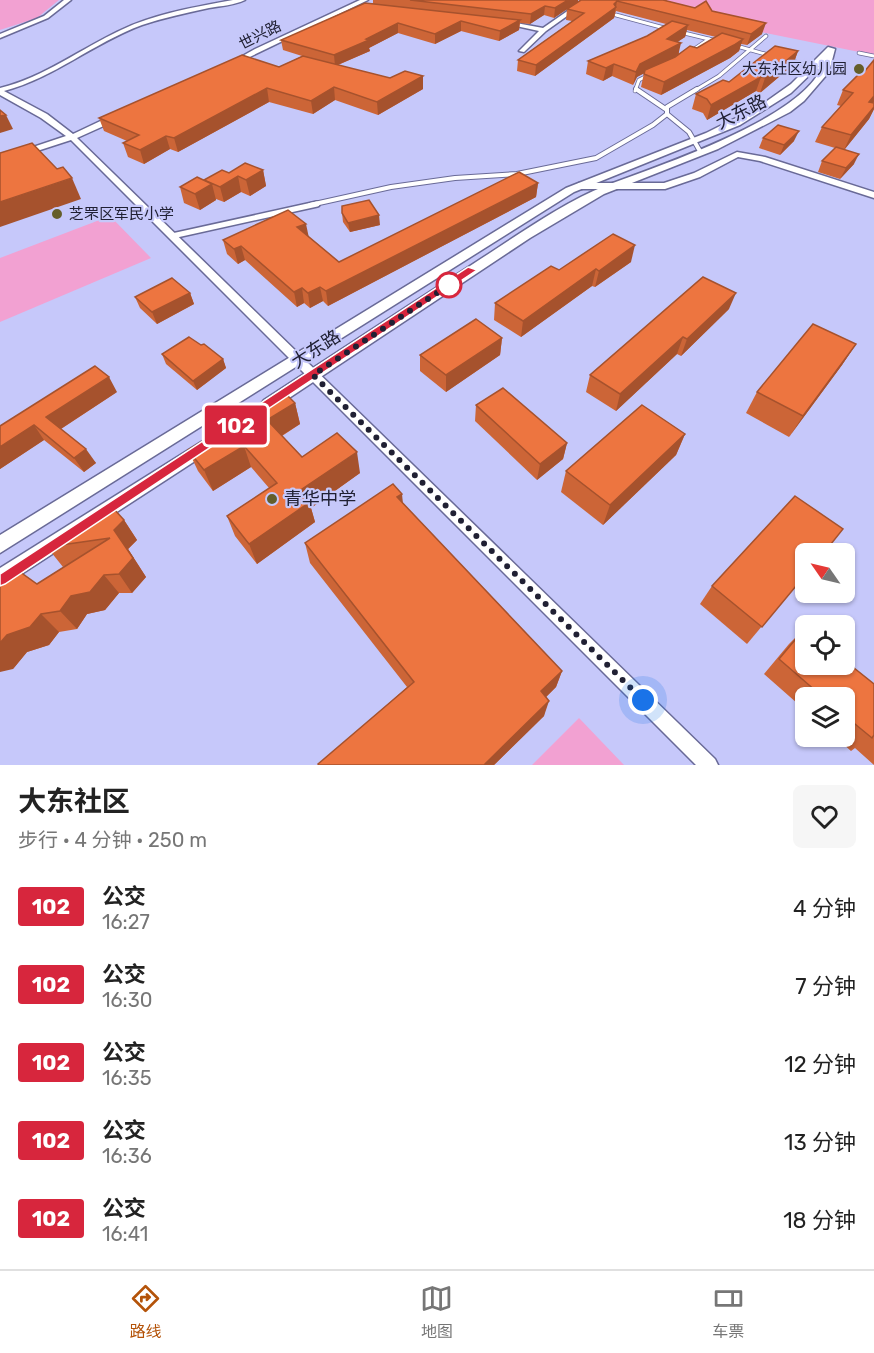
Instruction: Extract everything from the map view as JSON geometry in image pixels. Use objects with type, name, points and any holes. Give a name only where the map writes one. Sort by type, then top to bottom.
[{"type":"street","points":[[0,36],[46,17],[68,0]]},
{"type":"street","points":[[0,90],[33,82],[127,30],[156,20],[242,0]]},
{"type":"street","name":"世兴路","points":[[221,69],[366,0]]},
{"type":"street","points":[[522,51],[544,30],[586,1]]},
{"type":"street","points":[[352,6],[361,9]]},
{"type":"street","points":[[497,23],[544,30]]},
{"type":"street","name":"大东路","points":[[0,545],[477,247],[579,186],[693,143],[771,103],[790,90],[831,49],[826,70],[801,99],[786,110],[701,153],[600,192],[526,235],[254,413]]},
{"type":"street","points":[[0,84],[3,86],[0,90]]},
{"type":"street","points":[[0,90],[44,116],[72,137],[709,765]]},
{"type":"street","points":[[0,161],[72,137],[126,113]]},
{"type":"street","points":[[579,186],[665,186],[698,176],[737,154],[762,159],[874,195]]},
{"type":"street","points":[[0,579],[215,439]]},
{"type":"lane","points":[[616,15],[719,42]]},
{"type":"lane","points":[[172,236],[391,188],[455,178],[517,174],[596,158],[653,125],[667,112],[668,107],[719,75],[766,36]]},
{"type":"lane","points":[[689,52],[709,39]]},
{"type":"lane","points":[[729,44],[826,70]]},
{"type":"lane","points":[[859,53],[874,56]]},
{"type":"lane","points":[[652,73],[639,80],[635,91],[667,112],[689,132],[693,143],[701,153]]},
{"type":"shaded area","points":[[0,0],[59,0],[37,18],[0,30]]},
{"type":"shaded area","points":[[603,0],[874,0],[874,55],[619,3]]},
{"type":"shaded area","points":[[110,216],[151,258],[0,322],[0,258]]},
{"type":"shaded area","points":[[579,718],[624,765],[532,765]]},
{"type":"building","points":[[410,0],[568,0],[555,8],[545,6],[531,14]]},
{"type":"building","points":[[581,0],[663,0],[695,8],[706,1],[712,11],[766,23],[751,34],[617,1],[614,4],[616,7],[536,65],[518,60],[584,13],[567,9]]},
{"type":"building","points":[[365,3],[520,20],[500,31],[461,21],[435,34],[398,23],[366,39],[369,40],[334,55],[281,40]]},
{"type":"building","points":[[672,21],[688,25],[667,39],[681,43],[640,64],[636,72],[614,64],[606,68],[588,61],[647,36]]},
{"type":"building","points":[[722,33],[743,39],[664,82],[644,74],[645,70],[675,57],[690,46],[697,48]]},
{"type":"building","points":[[775,46],[798,51],[765,78],[761,77],[711,105],[707,99],[696,94],[723,80],[729,82]]},
{"type":"building","points":[[242,55],[279,67],[303,56],[390,78],[405,71],[423,76],[377,102],[334,87],[311,101],[267,88],[174,138],[166,136],[140,150],[123,143],[139,135],[99,118]]},
{"type":"building","points":[[874,60],[874,96],[869,102],[874,103],[874,107],[851,135],[822,127],[853,93],[843,90]]},
{"type":"building","points":[[778,125],[799,131],[784,145],[763,138]]},
{"type":"building","points":[[32,143],[57,169],[63,167],[72,178],[0,202],[0,153]]},
{"type":"building","points":[[836,147],[859,154],[846,168],[822,161]]},
{"type":"building","points":[[245,163],[263,170],[246,180],[238,176],[220,187],[204,180],[222,170],[229,173]]},
{"type":"building","points":[[519,172],[538,183],[326,291],[320,287],[308,293],[302,288],[294,292],[241,246],[234,249],[223,240],[288,210],[306,224],[297,227],[339,262]]},
{"type":"building","points":[[197,177],[212,184],[195,194],[180,187]]},
{"type":"building","points":[[369,200],[379,215],[348,223],[342,213],[342,206]]},
{"type":"building","points":[[613,234],[635,245],[599,271],[596,269],[523,321],[495,303],[551,266],[559,270]]},
{"type":"building","points":[[703,277],[736,293],[687,339],[683,337],[620,394],[590,375]]},
{"type":"building","points":[[172,278],[190,293],[152,312],[135,297]]},
{"type":"building","points":[[476,319],[502,338],[446,375],[420,355]]},
{"type":"building","points":[[813,324],[856,344],[803,416],[757,392]]},
{"type":"building","points":[[189,337],[201,345],[204,344],[223,359],[193,381],[162,354]]},
{"type":"building","points":[[95,366],[109,377],[46,417],[86,449],[74,458],[34,425],[0,447],[0,426]]},
{"type":"building","points":[[503,388],[567,443],[540,464],[476,405]]},
{"type":"building","points":[[285,393],[295,403],[267,420],[302,457],[337,433],[357,452],[299,491],[310,502],[249,544],[227,516],[277,483],[244,446],[204,470],[188,450]]},
{"type":"building","points":[[642,405],[685,434],[610,505],[566,471]]},
{"type":"building","points":[[393,484],[402,494],[397,497],[562,671],[541,691],[549,701],[484,765],[318,764],[414,682],[305,543]]},
{"type":"building","points":[[795,496],[843,529],[832,543],[795,543],[795,587],[762,627],[712,586]]},
{"type":"building","points":[[113,508],[124,520],[114,530],[133,558],[119,574],[104,575],[90,592],[71,596],[60,611],[41,614],[30,627],[7,635],[0,643],[0,584],[20,572],[37,584],[110,538],[47,547]]},
{"type":"building","points":[[795,640],[795,673],[779,659]]},
{"type":"building","points":[[855,669],[874,684],[874,735],[872,738],[855,724],[855,687],[811,687],[797,675],[855,675]]},
{"type":"bus line","name":"102","points":[[0,579],[472,270]]},
{"type":"place","name":"大东社区幼儿园","points":[[859,69]]},
{"type":"place","name":"芝罘区军民小学","points":[[57,214]]},
{"type":"place","name":"青华中学","points":[[272,499]]},
{"type":"route","points":[[449,285],[452,283],[313,375],[643,700]]}]
